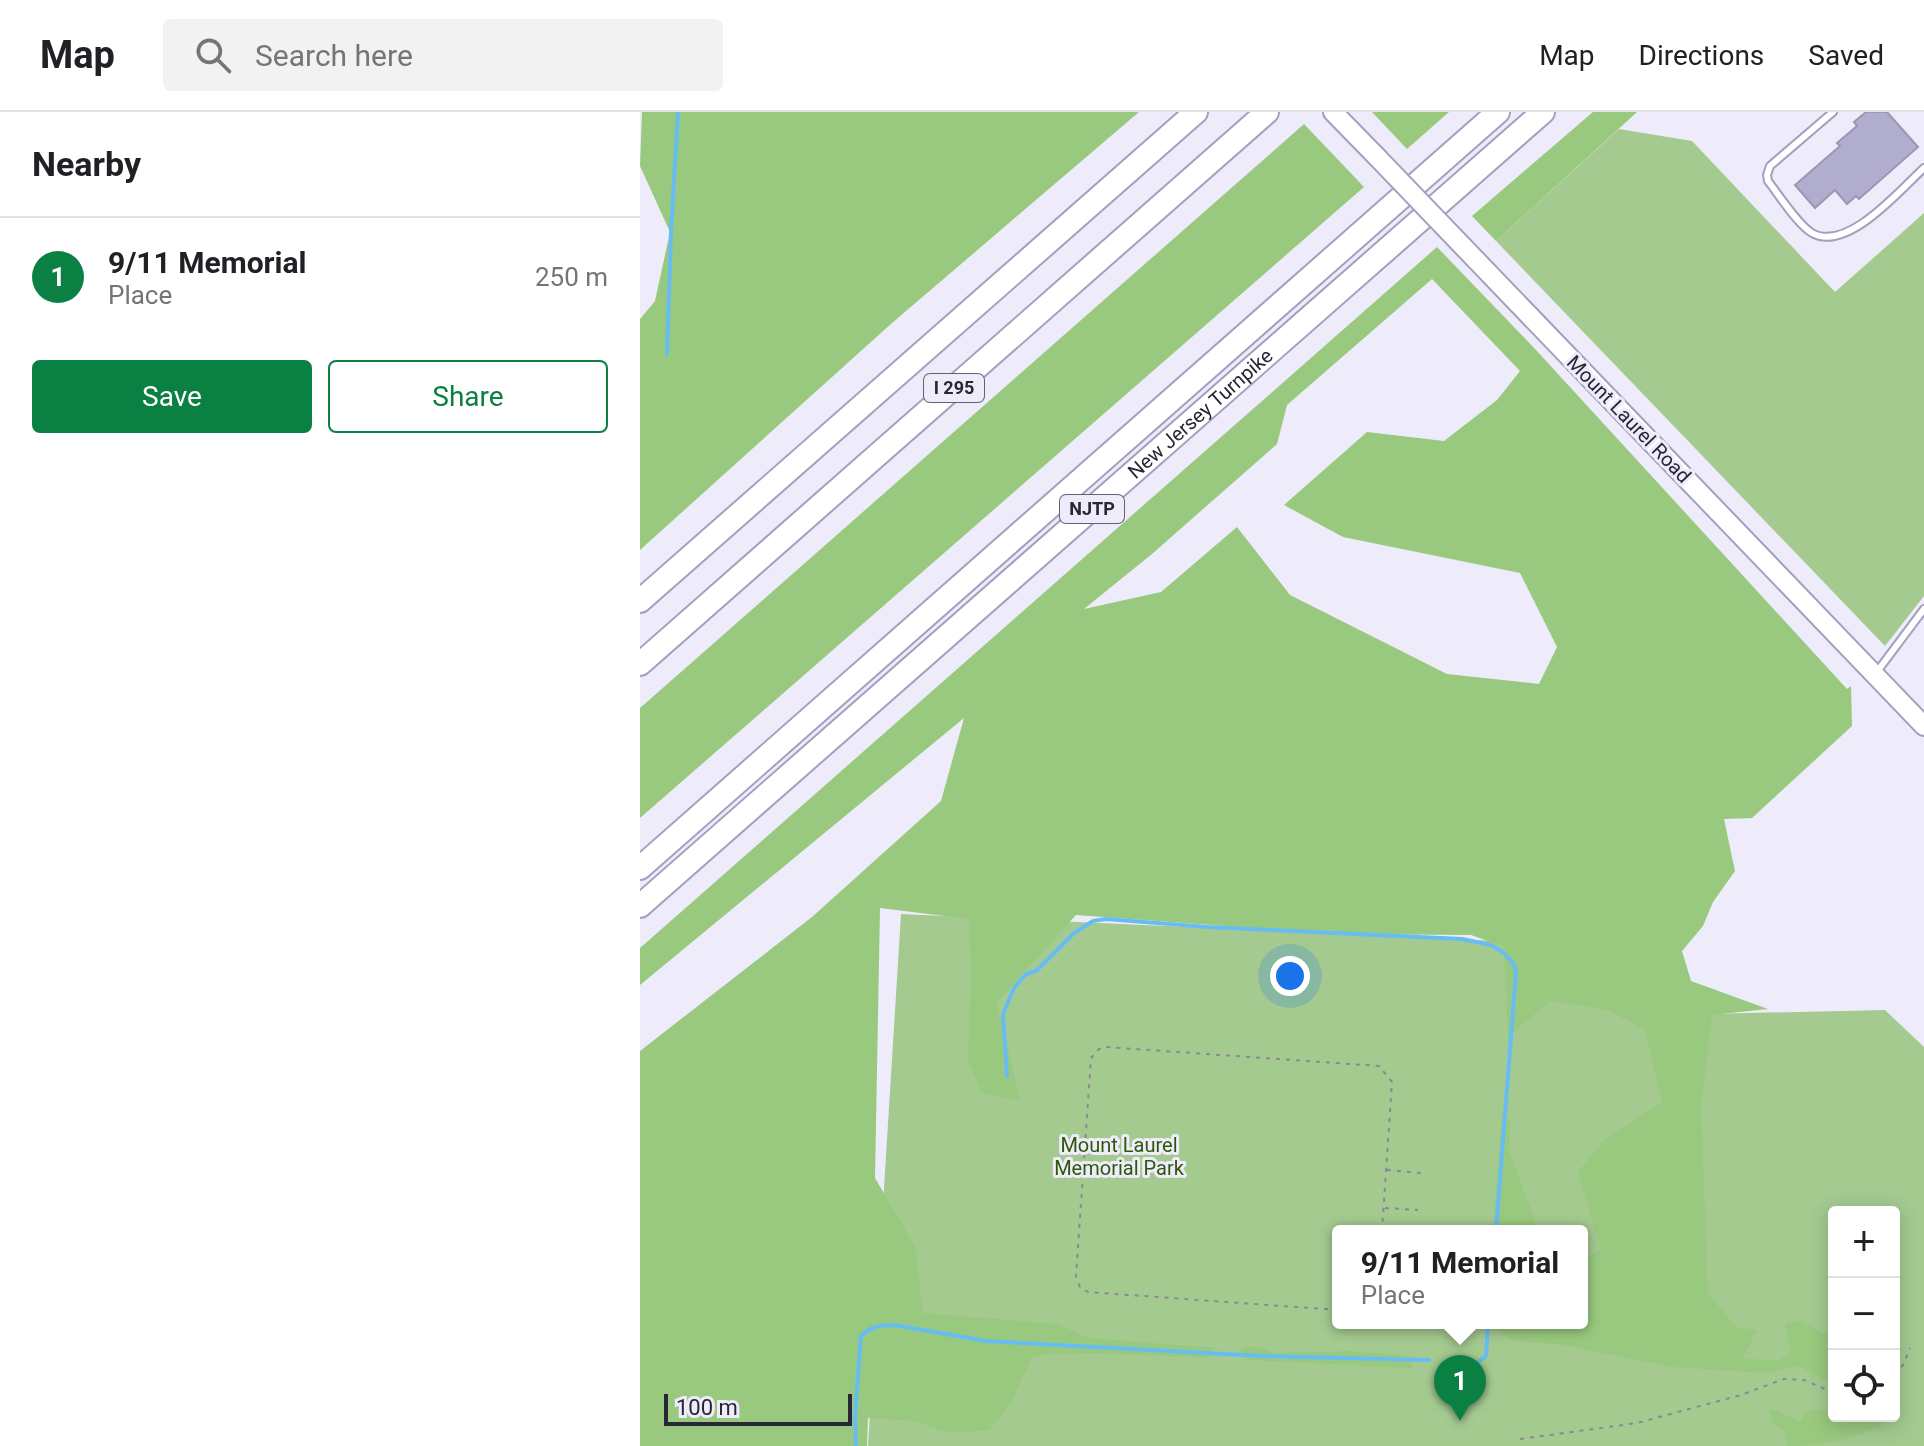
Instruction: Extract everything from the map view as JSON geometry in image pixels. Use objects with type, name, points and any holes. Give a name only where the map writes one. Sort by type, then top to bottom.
[{"type":"highway","name":"I 295","points":[[640,601],[1196,112]]},
{"type":"highway","name":"I 295","points":[[640,664],[1267,112]]},
{"type":"highway","name":"New Jersey Turnpike","points":[[640,868],[1498,112]]},
{"type":"highway","name":"New Jersey Turnpike","points":[[640,906],[1543,112]]},
{"type":"main road","name":"Mount Laurel Road","points":[[1333,112],[1924,726]]},
{"type":"lane","points":[[1833,112],[1770,166],[1767,175],[1768,181],[1809,232],[1828,237],[1855,230],[1924,168]]},
{"type":"lane","points":[[1875,675],[1924,609]]},
{"type":"path","points":[[1332,1310],[1088,1292],[1080,1287],[1076,1276],[1091,1058],[1099,1049],[1106,1047],[1379,1066],[1392,1082],[1382,1225]]},
{"type":"path","points":[[1386,1170],[1421,1173]]},
{"type":"path","points":[[1383,1208],[1418,1210]]},
{"type":"path","points":[[1900,1368],[1910,1348]]},
{"type":"path","points":[[1520,1439],[1637,1423],[1741,1395],[1784,1379],[1804,1380],[1828,1390]]},
{"type":"green space","points":[[642,112],[1139,112],[892,323],[640,550],[640,319],[655,301],[670,232],[640,166]]},
{"type":"green space","points":[[1372,112],[1449,112],[1407,149]]},
{"type":"green space","points":[[1593,112],[1637,112],[1496,241],[1472,216]]},
{"type":"green space","points":[[1304,124],[1364,187],[640,818],[640,708]]},
{"type":"green space","points":[[1619,129],[1692,141],[1835,292],[1924,213],[1924,596],[1885,646],[1496,241]]},
{"type":"green space","points":[[1437,247],[1536,350],[1847,689],[1851,686],[1852,726],[1752,818],[1724,819],[1735,871],[1713,902],[1703,926],[1682,951],[1691,981],[1768,1009],[1712,1015],[1701,1106],[1708,1293],[1736,1327],[1757,1330],[1742,1359],[1780,1360],[1791,1352],[1785,1324],[1802,1321],[1828,1334],[1828,1382],[1800,1366],[1766,1373],[1672,1367],[1569,1346],[1513,1340],[1499,1329],[1588,1329],[1588,1257],[1601,1250],[1578,1172],[1602,1142],[1662,1102],[1645,1030],[1608,1010],[1550,1001],[1508,1037],[1504,947],[1471,935],[1332,934],[1076,915],[997,1002],[1020,1101],[982,1093],[968,1060],[971,977],[969,919],[880,908],[875,1178],[915,1246],[923,1313],[1057,1324],[1089,1338],[1216,1348],[1208,1358],[1098,1353],[1045,1354],[1032,1358],[1011,1403],[989,1430],[949,1433],[914,1421],[868,1418],[867,1446],[640,1446],[640,1051],[812,917],[941,801],[964,718],[640,985],[640,948]],"holes":[[[1432,279],[1520,371],[1497,400],[1444,441],[1367,432],[1284,505],[1343,537],[1520,573],[1557,647],[1539,684],[1447,674],[1290,595],[1237,527],[1161,592],[1084,609],[1277,444],[1287,405]]]},
{"type":"green space","name":"Mount Laurel Memorial Park","points":[[901,914],[1520,942],[1705,1014],[1885,1010],[1924,1047],[1924,1446],[868,1446]]},
{"type":"green space","points":[[1502,1113],[1510,1119],[1509,1151],[1537,1225],[1493,1225]]},
{"type":"green space","points":[[1255,1346],[1275,1353],[1348,1351],[1410,1356],[1412,1368],[1247,1360],[1240,1348]]},
{"type":"green space","points":[[1769,1410],[1779,1411],[1801,1423],[1806,1410],[1828,1412],[1828,1422],[1883,1422],[1881,1426],[1835,1441],[1788,1446],[1785,1432],[1772,1422]]},
{"type":"building","points":[[1866,112],[1887,112],[1918,147],[1859,199],[1856,196],[1847,204],[1835,190],[1815,208],[1795,185],[1840,146],[1837,143],[1857,126],[1854,122]]},
{"type":"waterway","points":[[667,354],[678,112]]},
{"type":"waterway","points":[[1007,1076],[1003,1014],[1014,988],[1074,933],[1093,921],[1106,919],[1462,939],[1491,945],[1504,953],[1514,964],[1516,972],[1496,1225]]},
{"type":"waterway","points":[[856,1446],[861,1336],[880,1326],[894,1325],[986,1341],[1262,1356],[1429,1360]]},
{"type":"waterway","points":[[1462,1362],[1475,1364],[1486,1356],[1488,1329]]},
{"type":"place","name":"9/11 Memorial","points":[[1460,1421]]}]
